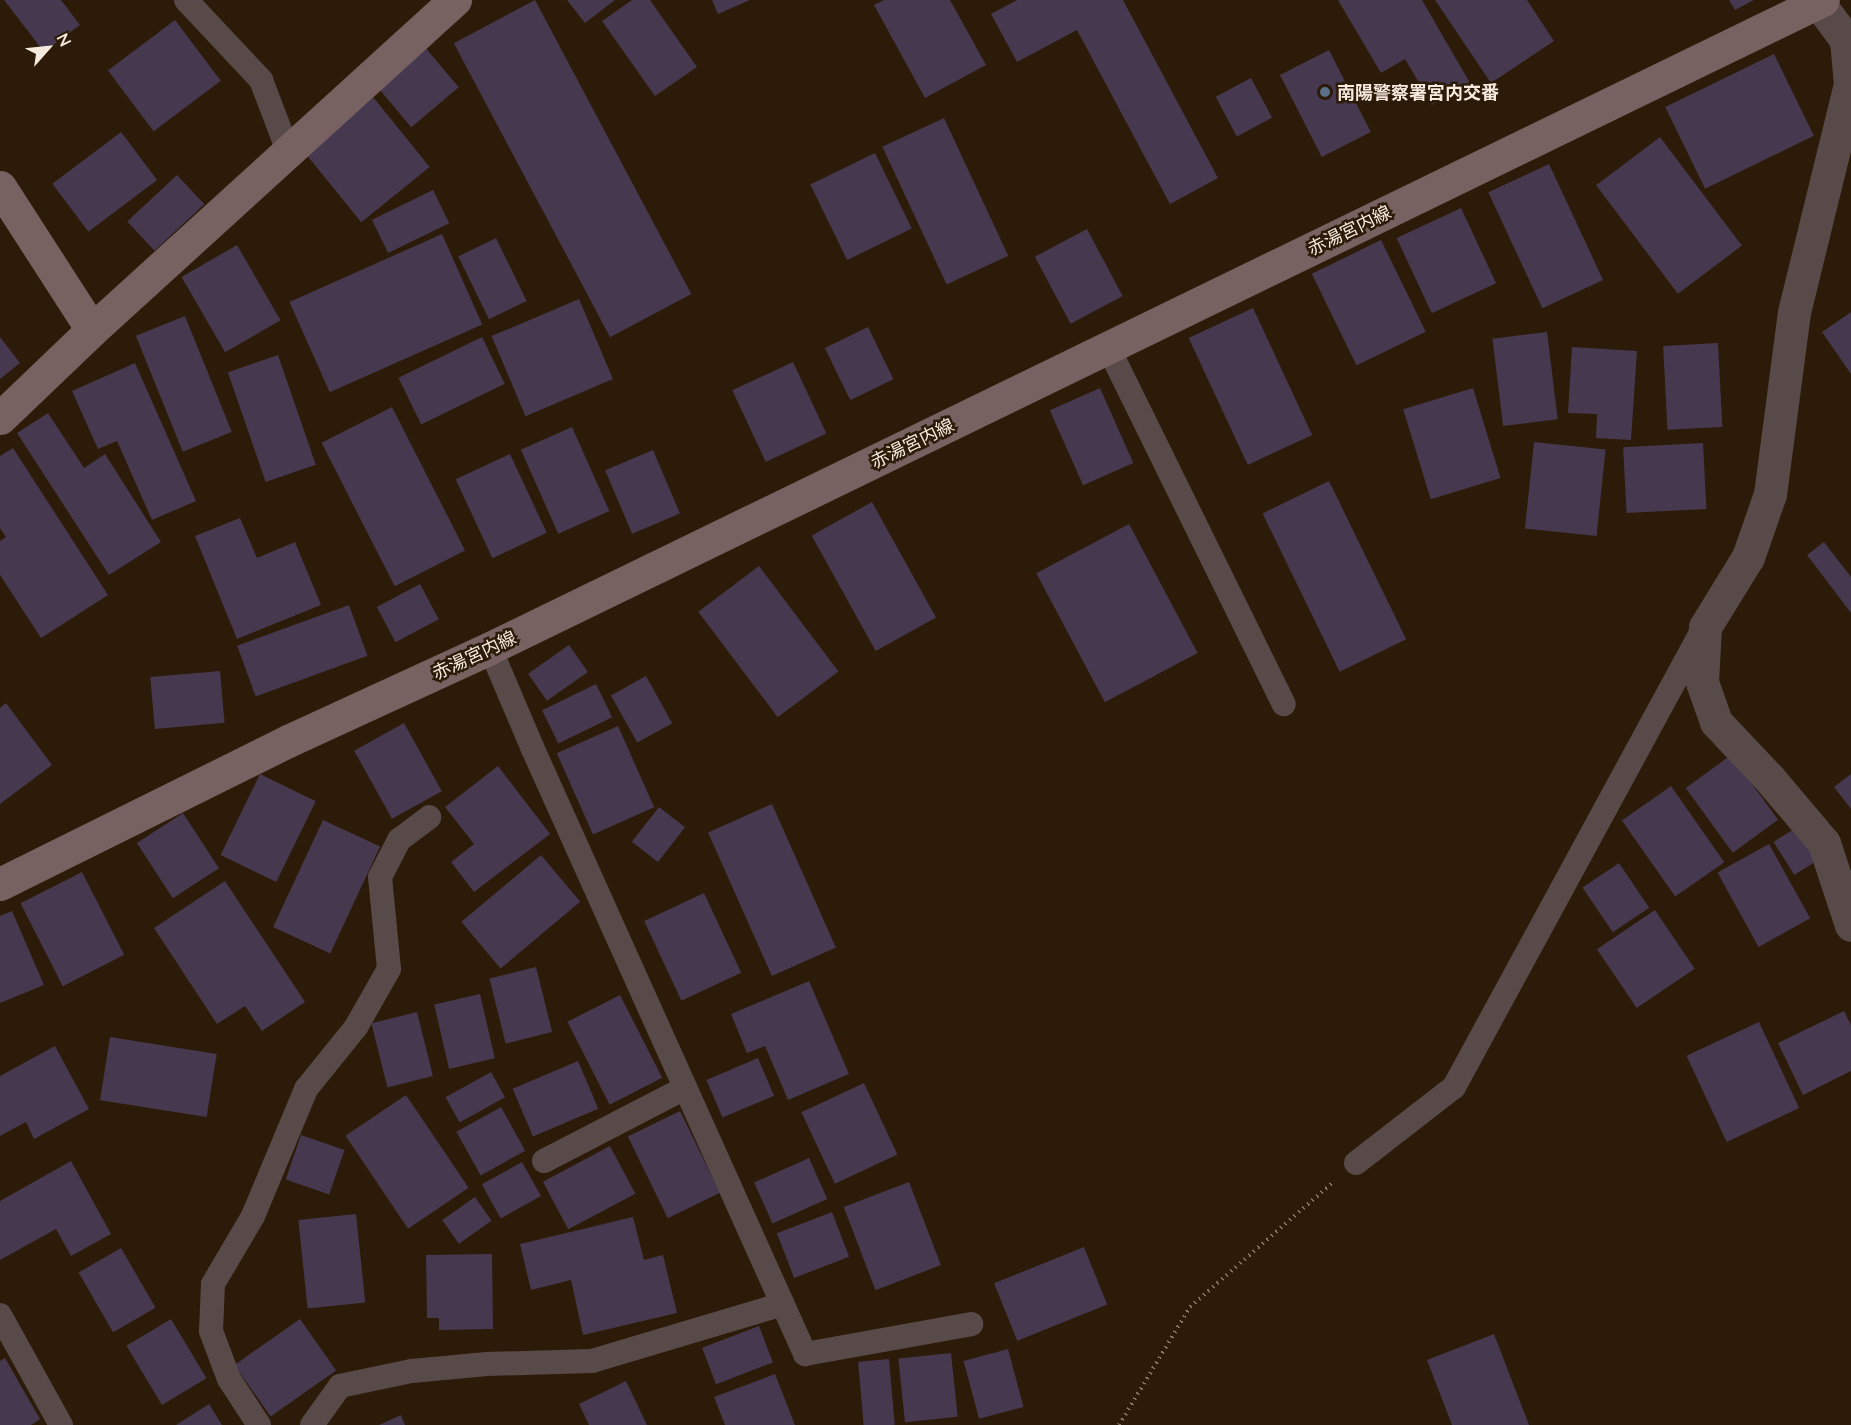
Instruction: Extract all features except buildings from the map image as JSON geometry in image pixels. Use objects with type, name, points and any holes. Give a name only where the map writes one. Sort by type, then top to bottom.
[{"type":"main road","points":[[0,418],[92,330],[455,0]]},
{"type":"main road","name":"赤湯宮内線","points":[[0,884],[288,741],[490,648],[1820,1]]},
{"type":"main road","points":[[0,187],[92,330]]},
{"type":"street","points":[[1820,1],[1846,40],[1850,84],[1794,312],[1770,494],[1748,557],[1705,627],[1702,682],[1716,722],[1769,778],[1824,843],[1851,925]]},
{"type":"lane","points":[[186,0],[261,80],[288,151]]},
{"type":"lane","points":[[1108,347],[1284,704]]},
{"type":"lane","points":[[1356,1163],[1454,1087],[1705,627]]},
{"type":"lane","points":[[490,648],[532,747],[806,1354],[971,1324]]},
{"type":"lane","points":[[259,1425],[229,1378],[211,1331],[213,1284],[253,1216],[306,1089],[356,1027],[388,969],[380,877],[399,840],[429,817]]},
{"type":"lane","points":[[544,1161],[685,1088]]},
{"type":"lane","points":[[312,1425],[340,1386],[412,1371],[487,1364],[592,1361],[783,1304]]},
{"type":"lane","points":[[0,1315],[61,1425]]},
{"type":"path","points":[[1119,1425],[1190,1307],[1356,1163]]},
{"type":"place","name":"南陽警察署宮内交番","points":[[1325,92]]}]
